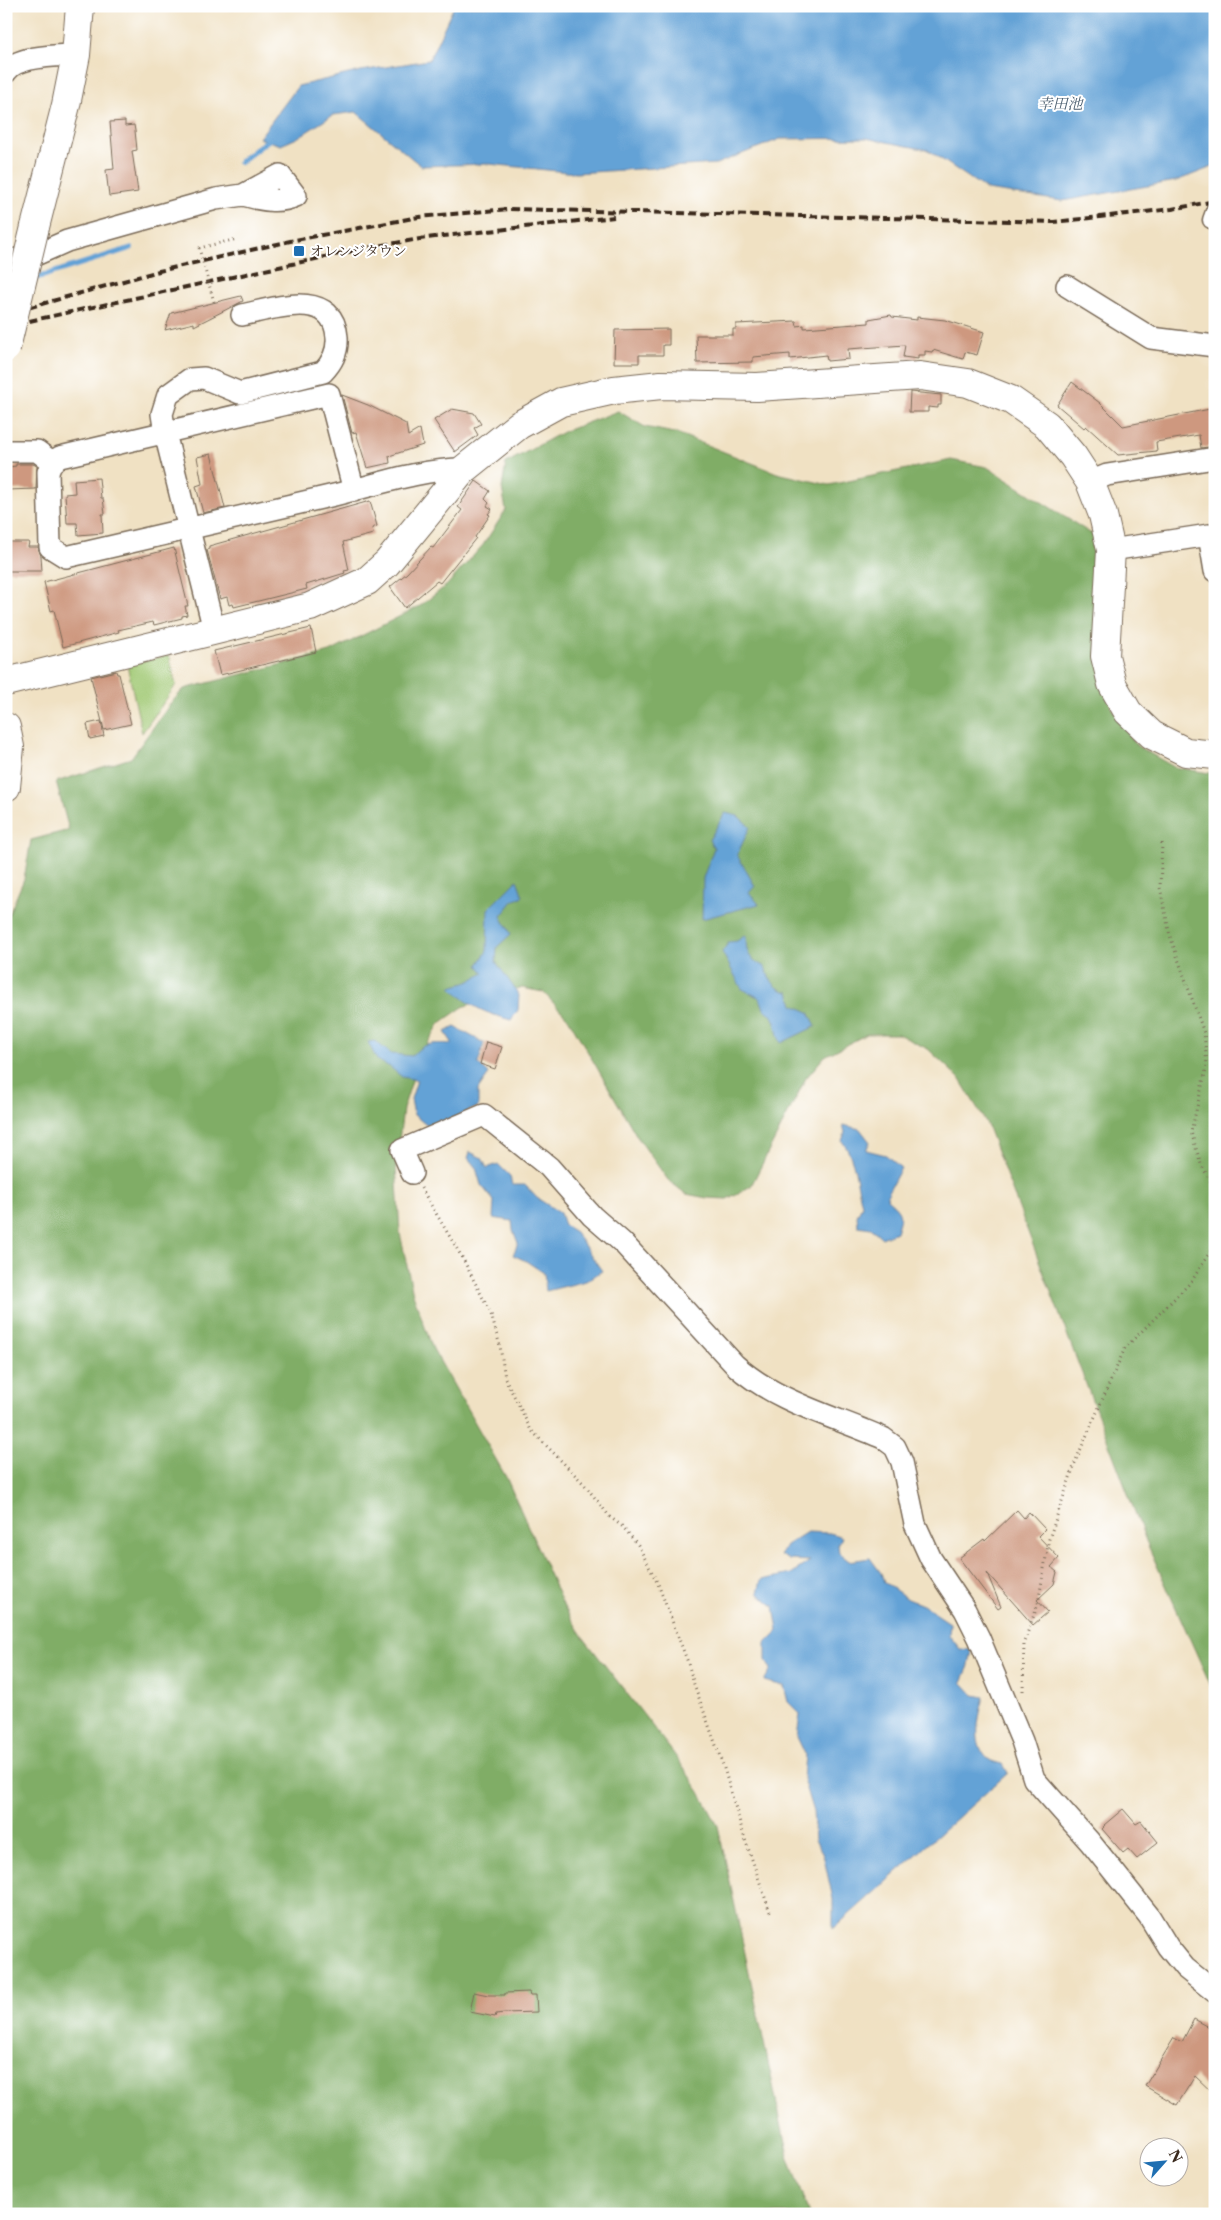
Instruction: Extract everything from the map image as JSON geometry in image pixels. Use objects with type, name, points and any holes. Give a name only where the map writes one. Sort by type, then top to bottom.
[{"type":"street","points":[[6,348],[66,105],[76,55],[80,6]]},
{"type":"street","points":[[6,72],[10,66],[38,57],[76,55]]},
{"type":"street","points":[[6,261],[33,256],[67,241],[216,199],[243,195]]},
{"type":"street","points":[[1066,286],[1151,338],[1215,346]]},
{"type":"street","points":[[214,630],[165,434],[162,414],[168,395],[190,379],[204,378],[240,393],[323,372],[332,363],[337,346],[336,330],[330,318],[318,307],[301,303],[242,315]]},
{"type":"street","points":[[6,682],[310,607],[367,581],[387,563],[464,470],[519,425],[561,402],[614,390],[662,385],[757,388],[920,376],[968,383],[1011,400],[1046,425],[1073,456],[1090,482],[1103,515],[1111,550],[1105,656],[1112,684],[1128,712],[1152,735],[1186,752],[1215,755]]},
{"type":"street","points":[[354,490],[329,394],[165,434],[60,457],[52,462],[48,472],[50,547],[66,557],[188,530],[443,469],[464,470]]},
{"type":"street","points":[[9,451],[37,451],[52,462]]},
{"type":"street","points":[[1090,482],[1107,475],[1215,458]]},
{"type":"street","points":[[1111,550],[1212,535],[1215,571]]},
{"type":"street","points":[[6,727],[10,747],[6,787]]},
{"type":"street","points":[[412,1173],[402,1150],[484,1115],[548,1167],[592,1216],[623,1243],[750,1379],[786,1399],[883,1438],[895,1447],[902,1462],[915,1524],[932,1558],[965,1610],[979,1638],[1022,1741],[1034,1779],[1090,1842],[1149,1916],[1168,1947],[1180,1961],[1215,1992]]},
{"type":"path","points":[[214,302],[199,248],[237,239]]},
{"type":"path","points":[[1162,842],[1160,887],[1170,936],[1204,1033],[1207,1064],[1191,1132],[1201,1164],[1215,1190]]},
{"type":"path","points":[[412,1173],[463,1259],[491,1314],[500,1346],[505,1378],[531,1430],[584,1484],[610,1516],[623,1527],[638,1545],[658,1584],[687,1660],[723,1765],[743,1833],[771,1915]]},
{"type":"path","points":[[1023,1692],[1024,1642],[1038,1604],[1049,1539],[1076,1460],[1125,1348],[1191,1282],[1215,1244]]},
{"type":"green space","points":[[618,411],[645,427],[679,434],[777,473],[829,485],[951,460],[987,467],[1101,540],[1111,707],[1137,746],[1174,767],[1215,774],[1215,1695],[1146,1541],[986,1122],[959,1078],[928,1049],[898,1034],[867,1034],[825,1056],[806,1078],[751,1186],[727,1199],[707,1198],[686,1194],[668,1180],[638,1138],[568,1018],[543,992],[522,988],[494,994],[463,1007],[440,1023],[420,1056],[403,1109],[396,1165],[400,1233],[413,1294],[433,1349],[506,1477],[564,1607],[583,1637],[674,1754],[700,1792],[718,1826],[788,2156],[809,2214],[6,2214],[6,921],[24,879],[31,840],[69,830],[56,782],[131,758],[171,703],[184,689],[330,652],[420,606],[447,585],[483,545],[506,510],[502,488],[506,463],[563,432]]},
{"type":"green space","points":[[169,655],[176,685],[142,733],[127,665]]},
{"type":"water","name":"幸田池","points":[[454,6],[1215,6],[1215,166],[1176,181],[1062,201],[987,190],[928,150],[866,138],[780,139],[716,164],[576,173],[489,164],[421,166],[356,112],[333,115],[297,138],[281,145],[259,138],[298,86],[361,71],[429,60]]},
{"type":"water","points":[[725,813],[738,816],[750,827],[737,855],[755,886],[749,893],[759,904],[702,919],[703,878],[714,848],[709,840]]},
{"type":"water","points":[[517,880],[523,896],[513,901],[501,916],[511,934],[497,947],[496,962],[519,995],[518,1010],[511,1020],[478,1008],[465,1000],[451,987],[468,982],[484,973],[478,965],[487,951],[488,909]]},
{"type":"water","points":[[746,935],[749,955],[765,967],[771,980],[777,987],[789,992],[793,1005],[809,1012],[816,1026],[781,1043],[772,1016],[764,1009],[760,998],[742,989],[722,952],[729,942],[737,941]]},
{"type":"water","points":[[455,1027],[484,1043],[478,1064],[489,1074],[478,1090],[478,1107],[430,1128],[414,1115],[411,1099],[417,1080],[402,1077],[390,1067],[377,1060],[368,1042],[375,1041],[391,1054],[412,1056],[416,1051],[430,1044],[453,1044],[445,1032]]},
{"type":"water","points":[[843,1125],[860,1129],[870,1142],[866,1150],[886,1155],[901,1168],[889,1190],[887,1199],[898,1210],[900,1217],[898,1226],[896,1232],[882,1238],[871,1228],[858,1226],[857,1216],[862,1205],[853,1163],[842,1141],[845,1132]]},
{"type":"water","points":[[470,1152],[482,1158],[487,1168],[498,1164],[510,1176],[512,1185],[525,1185],[537,1198],[560,1213],[564,1225],[575,1232],[602,1271],[586,1281],[546,1291],[544,1273],[513,1255],[518,1243],[512,1221],[493,1218],[494,1201],[481,1185],[476,1168],[468,1158]]},
{"type":"water","points":[[807,1532],[830,1533],[842,1537],[838,1545],[839,1553],[849,1561],[870,1558],[881,1573],[884,1582],[908,1599],[923,1605],[950,1623],[949,1635],[960,1649],[972,1650],[969,1666],[962,1682],[974,1695],[984,1697],[978,1729],[979,1745],[988,1759],[1003,1764],[1008,1773],[833,1929],[833,1899],[823,1854],[815,1840],[813,1812],[803,1779],[805,1754],[797,1737],[800,1714],[788,1702],[784,1686],[764,1681],[771,1669],[766,1660],[766,1643],[778,1631],[774,1606],[758,1593],[761,1580],[791,1574],[810,1561],[789,1560],[780,1555],[786,1545]]},
{"type":"building","points":[[125,121],[125,126],[134,125],[137,150],[132,151],[138,192],[109,196],[106,170],[114,169],[110,122]]},
{"type":"building","points":[[241,296],[243,301],[194,326],[194,323],[165,330],[171,313]]},
{"type":"building","points":[[891,315],[892,317],[917,320],[917,317],[945,320],[984,332],[977,355],[965,352],[963,359],[933,350],[932,352],[925,351],[925,355],[918,355],[918,359],[903,357],[905,345],[848,349],[849,359],[827,361],[826,355],[790,359],[790,354],[753,357],[753,362],[697,363],[696,335],[733,335],[733,329],[736,329],[736,324],[796,321],[797,326],[804,325],[804,328],[869,323],[869,319]]},
{"type":"building","points":[[669,329],[669,345],[663,345],[663,355],[639,355],[639,363],[614,363],[615,330]]},
{"type":"building","points":[[1072,382],[1100,403],[1123,426],[1215,408],[1215,446],[1201,448],[1199,435],[1156,442],[1157,451],[1118,455],[1086,426],[1084,428],[1057,405]]},
{"type":"building","points":[[910,392],[941,395],[941,405],[938,405],[938,408],[928,407],[928,412],[909,412]]},
{"type":"building","points":[[342,395],[368,405],[406,424],[408,436],[420,429],[423,445],[389,456],[390,463],[367,468],[356,432],[352,433]]},
{"type":"building","points":[[452,409],[474,413],[481,424],[474,428],[478,435],[455,452],[434,420]]},
{"type":"building","points":[[211,454],[225,508],[203,513],[196,486],[202,484],[197,457]]},
{"type":"building","points":[[16,464],[33,464],[37,466],[36,489],[7,490],[7,470],[9,470],[9,467],[16,466]]},
{"type":"building","points":[[99,478],[105,514],[102,514],[103,533],[78,535],[77,523],[67,523],[65,494],[75,493],[74,480]]},
{"type":"building","points":[[476,481],[490,491],[485,499],[489,503],[487,506],[492,509],[488,514],[490,515],[476,538],[440,583],[437,581],[405,608],[390,587],[407,573],[431,547],[433,548],[462,510],[458,507]]},
{"type":"building","points":[[370,501],[377,526],[372,528],[373,534],[343,542],[349,570],[344,571],[345,573],[306,585],[307,589],[234,607],[233,604],[229,605],[227,597],[220,599],[207,550],[209,546]]},
{"type":"building","points":[[7,542],[29,542],[28,547],[38,547],[42,571],[7,571]]},
{"type":"building","points":[[174,548],[188,606],[185,606],[187,615],[154,625],[153,622],[118,630],[119,632],[63,647],[54,610],[51,611],[44,582]]},
{"type":"building","points":[[311,628],[316,652],[220,675],[214,651]]},
{"type":"building","points":[[116,671],[119,674],[131,724],[104,730],[91,677]]},
{"type":"building","points":[[101,721],[104,736],[90,739],[87,724]]},
{"type":"building","points":[[486,1042],[502,1047],[495,1069],[480,1064]]},
{"type":"building","points":[[1017,1510],[1024,1518],[1029,1512],[1045,1529],[1038,1536],[1059,1558],[1051,1567],[1057,1572],[1054,1584],[1037,1600],[1048,1612],[1033,1625],[987,1573],[1001,1607],[998,1609],[959,1558],[984,1539],[985,1541]]},
{"type":"building","points":[[1123,1809],[1136,1824],[1141,1821],[1158,1842],[1137,1859],[1128,1849],[1123,1853],[1102,1829],[1104,1825]]},
{"type":"building","points":[[474,1992],[488,1995],[505,1995],[505,1993],[529,1992],[530,1995],[536,1995],[537,2012],[504,2013],[496,2014],[495,2017],[470,2012]]},
{"type":"building","points":[[1194,2019],[1215,2030],[1215,2095],[1195,2076],[1177,2105],[1145,2086],[1174,2038],[1182,2042]]},
{"type":"waterway","points":[[240,162],[272,137]]},
{"type":"waterway","points":[[30,280],[131,248]]},
{"type":"railway","points":[[6,314],[159,271],[295,240],[419,217],[509,209],[1054,222],[1172,209],[1215,201]]},
{"type":"railway","points":[[6,326],[371,247],[426,238],[614,217]]},
{"type":"place","name":"オレンジタウン","points":[[299,251]]}]
